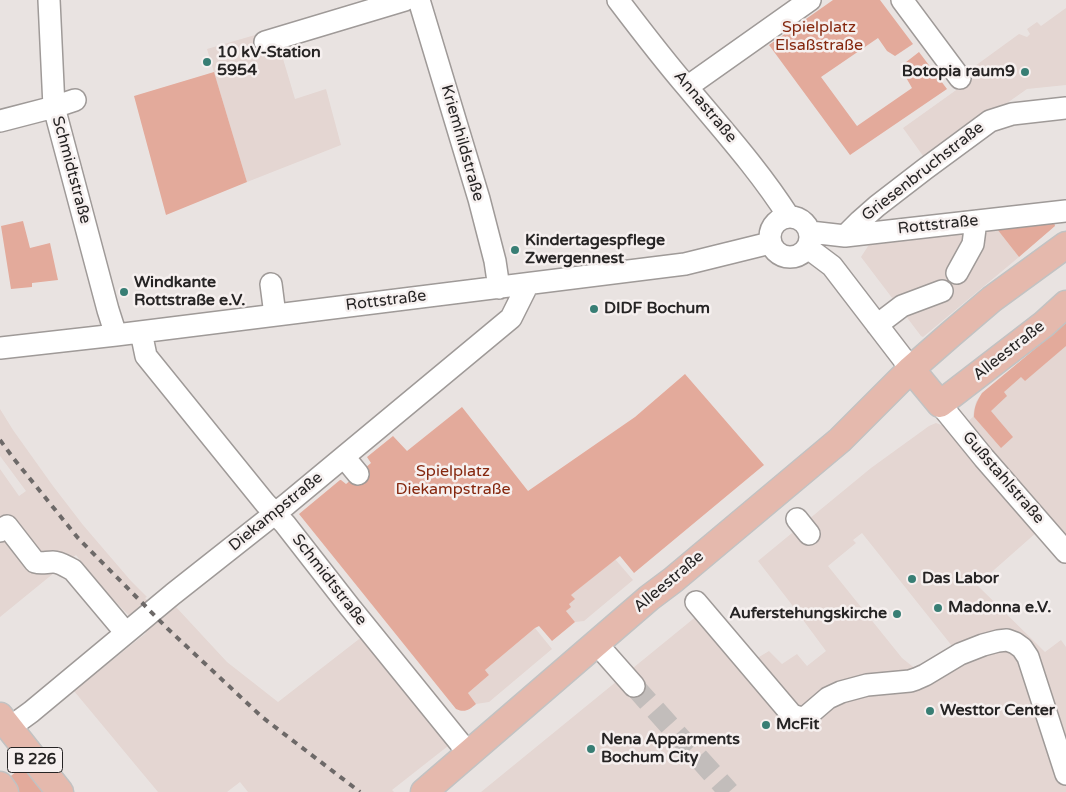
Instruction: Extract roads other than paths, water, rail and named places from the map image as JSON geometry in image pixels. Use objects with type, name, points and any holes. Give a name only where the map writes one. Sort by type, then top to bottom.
[{"type":"main road","name":"Alleestraße","points":[[424,792],[596,643],[840,440],[911,369],[992,299],[1066,245]]},
{"type":"main road","name":"Alleestraße","points":[[940,404],[1044,324],[1066,304]]},
{"type":"main road","points":[[911,369],[940,404]]},
{"type":"main road","name":"B 226","points":[[3,726],[60,792]]},
{"type":"main road","name":"B 226","points":[[0,786],[5,792]]},
{"type":"street","name":"Schmidtstraße","points":[[49,0],[54,107],[116,335]]},
{"type":"street","name":"Annastraße","points":[[618,0],[687,87],[740,149],[789,217]]},
{"type":"street","points":[[687,87],[810,0]]},
{"type":"street","points":[[902,0],[960,78]]},
{"type":"street","points":[[265,42],[418,1]]},
{"type":"street","name":"Kriemhildstraße","points":[[418,1],[479,199],[495,261],[499,288]]},
{"type":"street","points":[[0,122],[75,100]]},
{"type":"street","name":"Griesenbruchstraße","points":[[844,236],[860,220],[884,201],[990,121],[1012,114],[1066,108]]},
{"type":"street","name":"Rottstraße","points":[[809,240],[1066,211]]},
{"type":"street","points":[[809,240],[803,253],[796,257],[787,258],[777,254],[773,249],[770,243],[770,233],[773,225],[782,218],[800,219],[805,224],[809,240],[832,266],[911,369]]},
{"type":"street","points":[[957,273],[973,244],[976,221]]},
{"type":"street","name":"Rottstraße","points":[[0,348],[685,264],[770,243]]},
{"type":"street","points":[[271,284],[275,315]]},
{"type":"street","name":"Diekampstraße","points":[[3,726],[31,712],[344,457],[380,417],[511,318],[528,284]]},
{"type":"street","points":[[877,325],[902,306],[942,290]]},
{"type":"street","name":"Schmidtstraße","points":[[141,332],[146,356],[265,503],[285,524],[469,754]]},
{"type":"street","name":"Gußstahlstraße","points":[[940,404],[984,458],[1066,552]]},
{"type":"street","points":[[344,457],[358,474]]},
{"type":"street","points":[[0,531],[7,526],[36,562],[43,564],[54,562],[73,570],[126,633]]},
{"type":"street","points":[[696,602],[792,715],[801,718],[807,716],[828,698],[840,692],[866,685],[910,681],[925,675],[970,649],[998,640],[1007,640],[1015,643],[1022,648],[1028,657],[1066,774]]},
{"type":"street","points":[[596,643],[634,686]]},
{"type":"tunnel","points":[[634,686],[729,792]]},
{"type":"railway","points":[[0,440],[78,538],[168,629],[262,717],[360,792]]},
{"type":"place","name":"10 kV-Station 5954","points":[[207,62]]},
{"type":"place","name":"Botopia raum9","points":[[1025,72]]},
{"type":"place","name":"Kindertagespflege Zwergennest","points":[[515,250]]},
{"type":"place","name":"Windkante Rottstraße e.V.","points":[[124,292]]},
{"type":"place","name":"DIDF Bochum","points":[[594,309]]},
{"type":"place","name":"Das Labor","points":[[912,579]]},
{"type":"place","name":"Madonna e.V.","points":[[938,608]]},
{"type":"place","name":"Auferstehungskirche","points":[[897,614]]},
{"type":"place","name":"Westtor Center","points":[[930,711]]},
{"type":"place","name":"McFit","points":[[766,725]]},
{"type":"place","name":"Nena Apparments Bochum City","points":[[591,749]]},
{"type":"park label","name":"Spielplatz Elsaßstraße","points":[[819,37]]},
{"type":"park label","name":"Spielplatz Diekampstraße","points":[[453,481]]}]
